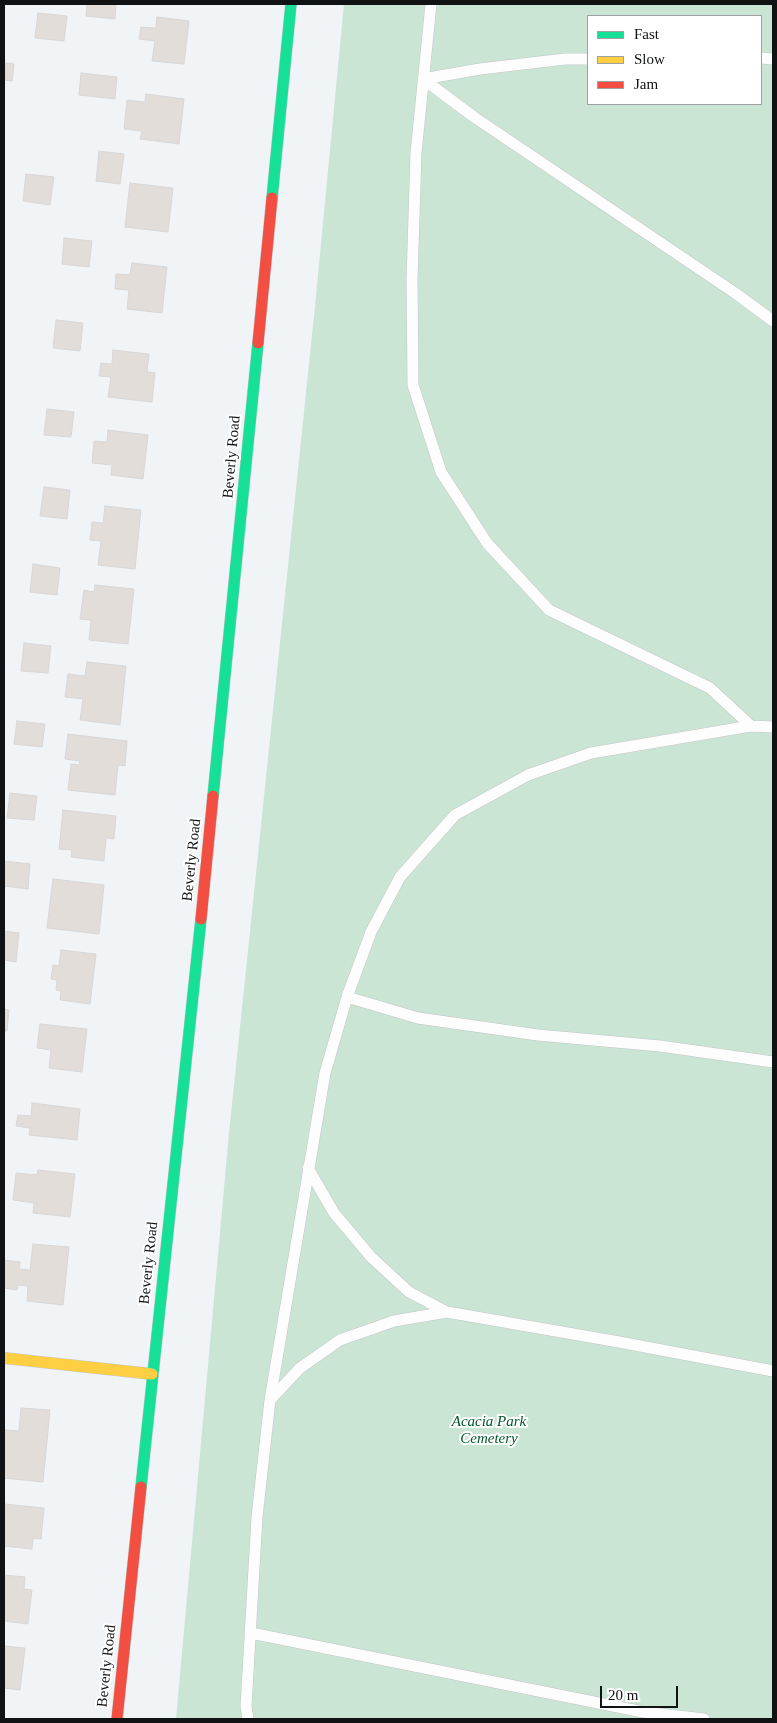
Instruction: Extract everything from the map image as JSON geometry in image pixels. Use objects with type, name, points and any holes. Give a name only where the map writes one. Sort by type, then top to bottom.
[{"type":"street","name":"Beverly Road","points":[[117,1719],[220,732],[291,4]]},
{"type":"street","points":[[4,1358],[152,1374]]},
{"type":"lane","points":[[431,4],[415,172],[412,280],[413,385],[441,472],[487,543],[549,610],[710,688],[751,726]]},
{"type":"lane","points":[[423,79],[480,69],[565,59],[587,59]]},
{"type":"lane","points":[[423,79],[474,118],[736,293],[773,320]]},
{"type":"lane","points":[[248,1719],[246,1706],[257,1517],[270,1400],[325,1073],[347,997],[371,932],[400,877],[455,816],[528,775],[591,753],[751,726],[773,727]]},
{"type":"lane","points":[[347,997],[418,1018],[538,1035],[660,1046],[773,1062]]},
{"type":"lane","points":[[308,1168],[334,1213],[371,1257],[409,1292],[447,1312],[773,1371]]},
{"type":"lane","points":[[270,1400],[300,1368],[340,1340],[394,1321],[447,1312]]},
{"type":"lane","points":[[251,1633],[643,1712],[704,1719]]},
{"type":"green space","name":"Acacia Park Cemetery","points":[[344,4],[773,4],[773,1719],[176,1719],[229,1133],[315,306]]},
{"type":"building","points":[[87,4],[116,4],[115,19],[86,16]]},
{"type":"building","points":[[38,13],[67,16],[64,41],[35,38]]},
{"type":"building","points":[[157,17],[189,21],[184,64],[152,61],[155,41],[139,39],[141,27],[156,28]]},
{"type":"building","points":[[4,63],[14,64],[12,81],[4,80]]},
{"type":"building","points":[[81,73],[117,77],[115,99],[79,95]]},
{"type":"building","points":[[146,94],[184,99],[179,144],[140,139],[142,131],[124,129],[127,100],[145,102]]},
{"type":"building","points":[[99,151],[124,154],[120,184],[96,181]]},
{"type":"building","points":[[26,174],[54,177],[50,205],[23,201]]},
{"type":"building","points":[[130,183],[173,188],[168,232],[125,227]]},
{"type":"building","points":[[64,238],[92,241],[89,267],[62,264]]},
{"type":"building","points":[[132,263],[167,267],[162,313],[127,309],[129,290],[115,289],[116,274],[130,275]]},
{"type":"building","points":[[56,320],[83,323],[80,351],[53,348]]},
{"type":"building","points":[[113,350],[149,354],[147,372],[155,373],[152,402],[108,397],[111,377],[99,376],[101,363],[112,364]]},
{"type":"building","points":[[47,409],[74,412],[71,437],[44,435]]},
{"type":"building","points":[[108,430],[148,435],[143,479],[111,475],[112,465],[92,463],[94,441],[107,442]]},
{"type":"building","points":[[44,487],[70,490],[67,519],[40,516]]},
{"type":"building","points":[[105,506],[141,510],[135,569],[98,565],[101,541],[90,540],[92,522],[103,523]]},
{"type":"building","points":[[33,564],[60,568],[57,595],[30,592]]},
{"type":"building","points":[[95,585],[134,589],[128,644],[89,640],[91,620],[80,619],[84,590],[94,592]]},
{"type":"building","points":[[24,643],[51,646],[48,673],[21,671]]},
{"type":"building","points":[[87,662],[126,666],[120,725],[80,720],[83,699],[65,697],[68,674],[85,676]]},
{"type":"building","points":[[17,721],[45,724],[42,747],[14,744]]},
{"type":"building","points":[[68,734],[127,741],[125,766],[118,765],[115,795],[68,790],[71,764],[79,765],[80,761],[65,759]]},
{"type":"building","points":[[10,793],[37,796],[34,820],[7,818]]},
{"type":"building","points":[[63,810],[116,816],[114,839],[106,838],[104,861],[71,857],[72,850],[59,849]]},
{"type":"building","points":[[4,861],[30,864],[28,889],[4,886]]},
{"type":"building","points":[[53,879],[104,885],[99,934],[47,928]]},
{"type":"building","points":[[4,931],[19,933],[16,962],[4,960]]},
{"type":"building","points":[[61,950],[96,954],[90,1004],[60,1000],[61,991],[56,990],[57,980],[51,979],[53,965],[59,966]]},
{"type":"building","points":[[4,1009],[9,1010],[7,1031],[4,1031]]},
{"type":"building","points":[[40,1024],[87,1029],[82,1072],[49,1068],[51,1050],[37,1048]]},
{"type":"building","points":[[32,1103],[80,1109],[77,1140],[29,1135],[30,1128],[16,1126],[18,1115],[31,1116]]},
{"type":"building","points":[[38,1170],[75,1174],[70,1217],[33,1213],[34,1203],[13,1200],[16,1173],[37,1175]]},
{"type":"building","points":[[33,1244],[69,1247],[63,1305],[27,1301],[28,1286],[18,1285],[17,1290],[4,1288],[4,1260],[20,1262],[19,1269],[30,1270]]},
{"type":"building","points":[[21,1408],[50,1410],[43,1482],[4,1478],[4,1430],[19,1431]]},
{"type":"building","points":[[4,1504],[44,1508],[41,1539],[33,1538],[32,1549],[4,1546]]},
{"type":"building","points":[[4,1575],[25,1577],[24,1589],[32,1590],[28,1624],[4,1621]]},
{"type":"building","points":[[4,1646],[25,1648],[20,1690],[4,1688]]},
{"type":"traffic: fast","points":[[272,198],[291,4]]},
{"type":"traffic: fast","points":[[213,796],[258,343]]},
{"type":"traffic: fast","points":[[141,1487],[201,919]]},
{"type":"traffic: slow","points":[[4,1358],[152,1374]]},
{"type":"traffic: jam","points":[[258,343],[272,198]]},
{"type":"traffic: jam","points":[[201,919],[213,796]]},
{"type":"traffic: jam","points":[[117,1719],[141,1487]]}]
